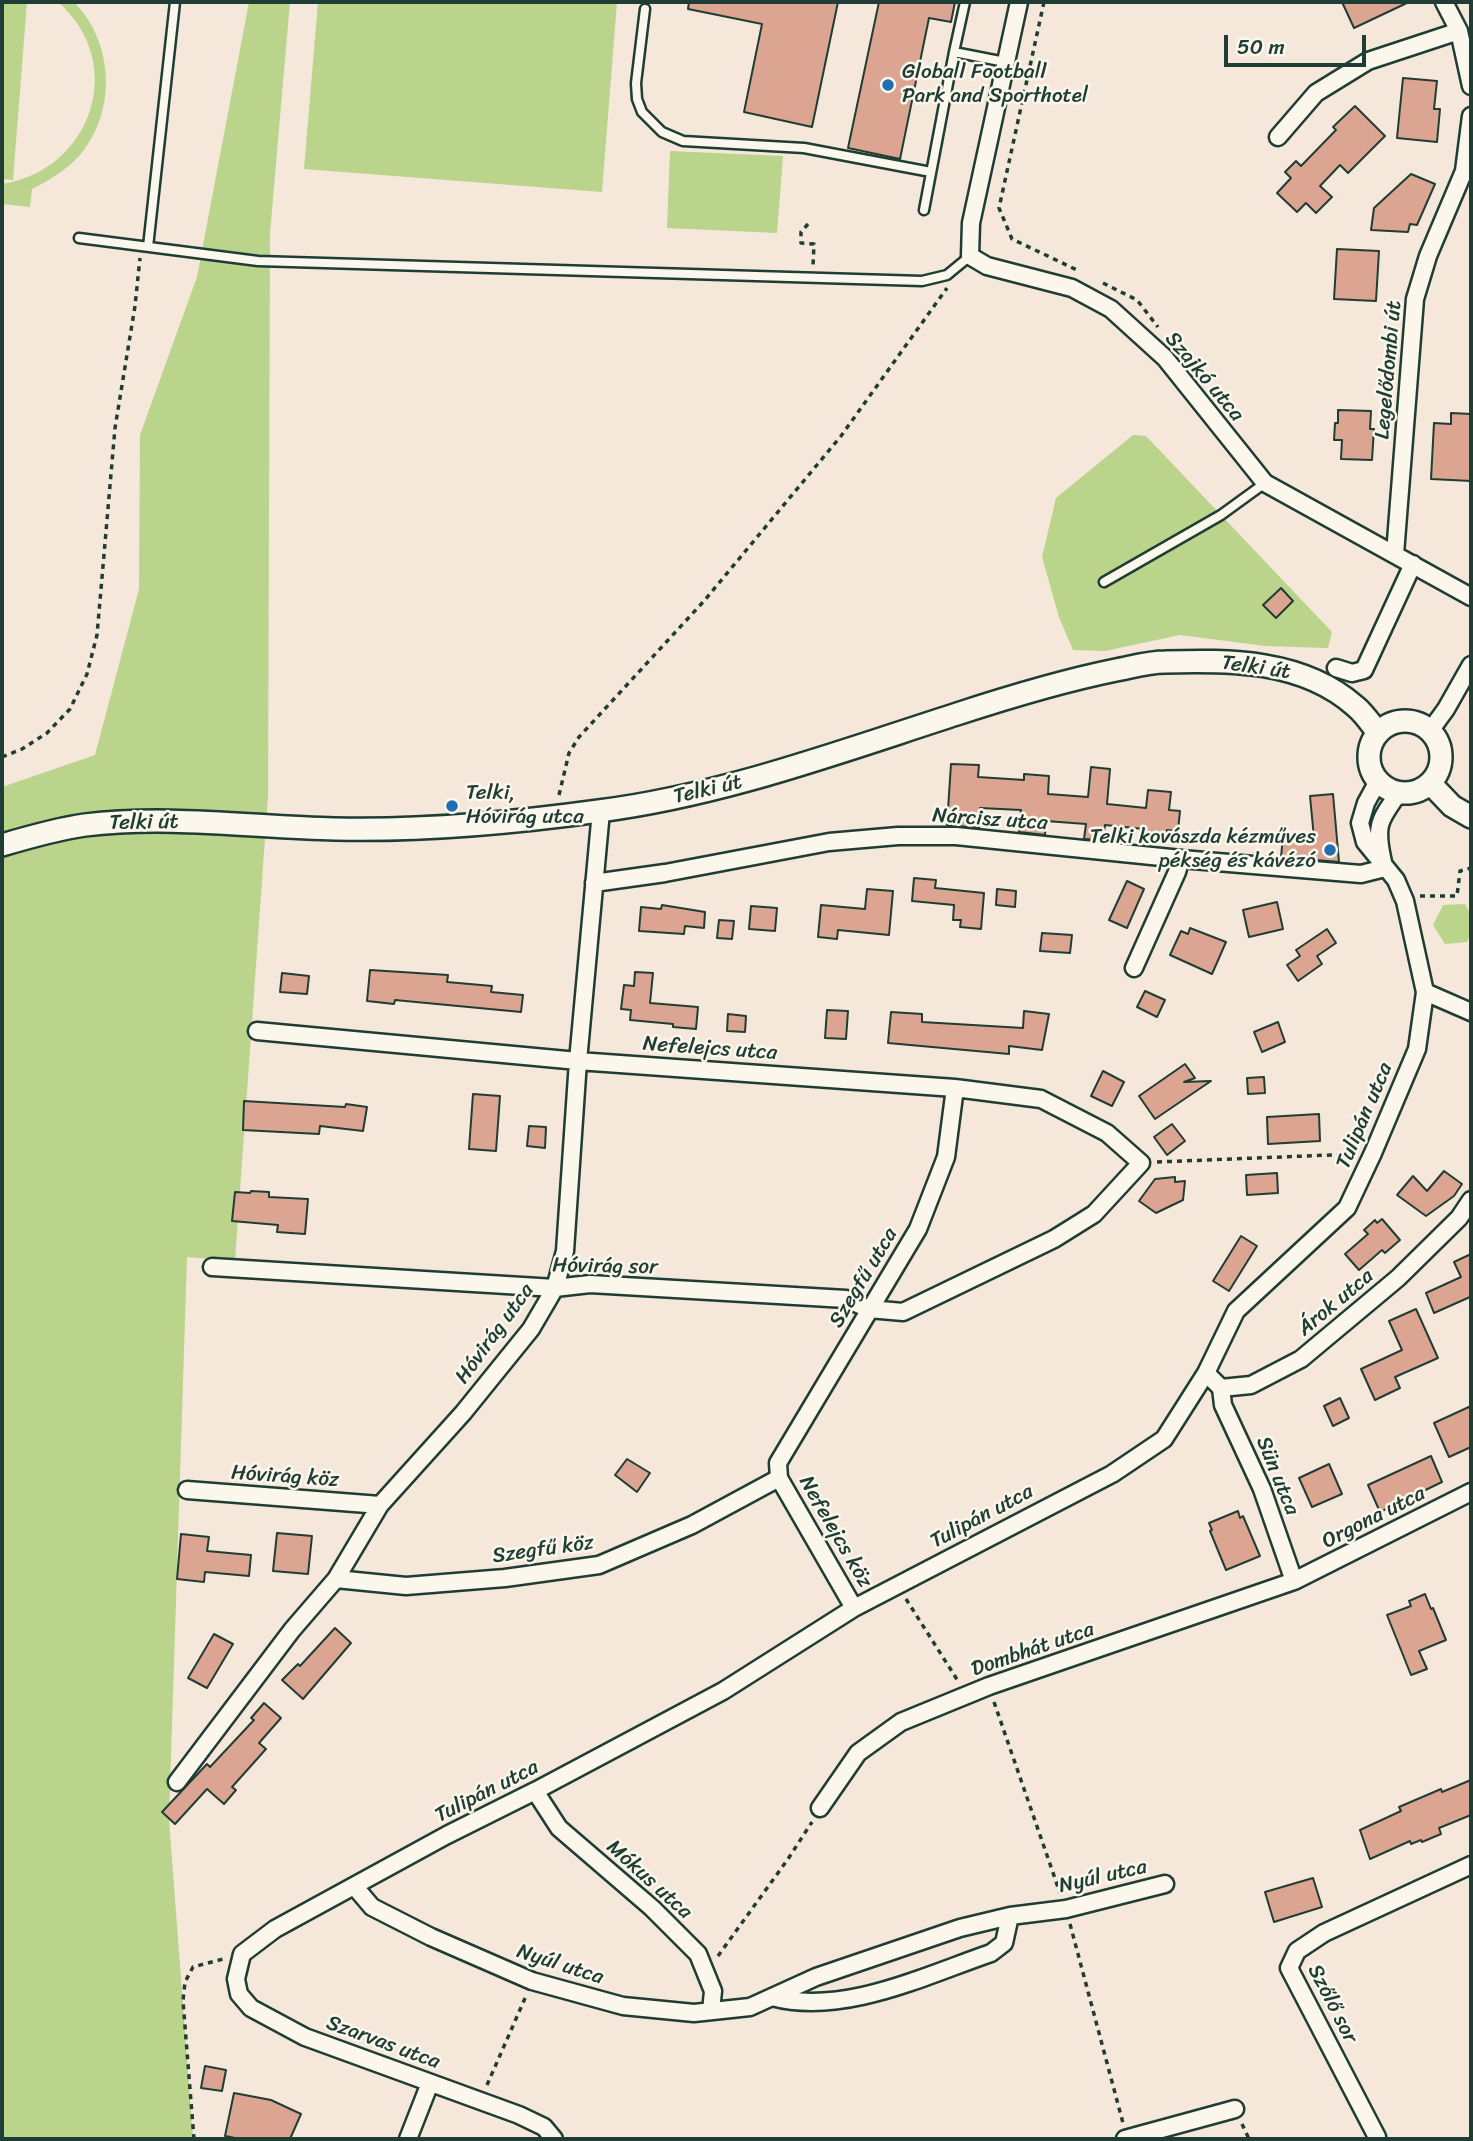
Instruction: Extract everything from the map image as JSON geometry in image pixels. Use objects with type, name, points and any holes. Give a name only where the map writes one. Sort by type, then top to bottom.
[{"type":"main road","name":"Telki út","points":[[2,845],[85,825],[131,822],[420,829],[601,811],[717,790],[999,700],[1081,677],[1159,662],[1240,661],[1303,675],[1356,706],[1378,733]]},
{"type":"main road","points":[[1404,721],[1430,730],[1438,742],[1441,756],[1439,770],[1430,783],[1417,791],[1399,793],[1378,781],[1370,762],[1373,742],[1378,733],[1394,723],[1404,721]]},
{"type":"main road","points":[[1430,783],[1452,806],[1471,817]]},
{"type":"street","points":[[970,256],[971,223],[1019,2]]},
{"type":"street","points":[[1444,2],[1459,31],[1471,86]]},
{"type":"street","points":[[1278,136],[1316,93],[1368,61],[1459,31]]},
{"type":"street","name":"Legelődombi út","points":[[1395,554],[1415,299],[1428,256],[1464,171],[1471,116]]},
{"type":"street","name":"Szajkó utca","points":[[970,256],[987,266],[1072,288],[1111,309],[1166,358],[1265,483],[1471,597]]},
{"type":"street","points":[[1336,668],[1352,673],[1364,670],[1413,564]]},
{"type":"street","points":[[1430,730],[1446,709],[1471,665]]},
{"type":"street","name":"Tulipán utca","points":[[242,1954],[275,1929],[447,1835],[723,1691],[854,1608],[1112,1474],[1164,1439],[1206,1373],[1236,1311],[1347,1208],[1417,1049],[1425,992],[1405,901],[1396,880],[1365,842],[1360,823],[1366,803],[1378,781]]},
{"type":"street","name":"Tulipán utca","points":[[1385,868],[1377,835],[1384,813],[1399,793]]},
{"type":"street","name":"Hóvirág utca","points":[[177,1782],[284,1641],[336,1578],[380,1505],[463,1413],[531,1329],[555,1288],[565,1251],[578,1061],[601,811]]},
{"type":"street","name":"Nárcisz utca","points":[[594,883],[665,873],[829,842],[898,836],[956,836],[1361,874],[1385,868]]},
{"type":"street","points":[[1134,968],[1178,872],[1181,859]]},
{"type":"street","points":[[1425,992],[1471,1012]]},
{"type":"street","name":"Nefelejcs utca","points":[[257,1031],[578,1061],[955,1088],[1041,1100],[1107,1133],[1140,1163]]},
{"type":"street","name":"Szegfű utca","points":[[779,1478],[778,1463],[918,1229],[946,1157],[955,1088]]},
{"type":"street","points":[[869,1309],[903,1312],[1054,1239],[1094,1214],[1140,1163]]},
{"type":"street","name":"Árok utca","points":[[1221,1388],[1251,1385],[1301,1359],[1398,1278],[1459,1218],[1471,1200]]},
{"type":"street","name":"Hóvirág sor","points":[[212,1267],[555,1288],[590,1284],[846,1299],[869,1309]]},
{"type":"street","points":[[1206,1373],[1221,1388]]},
{"type":"street","name":"Sün utca","points":[[1221,1388],[1223,1405],[1262,1489],[1294,1581]]},
{"type":"street","name":"Szegfű köz","points":[[336,1578],[406,1586],[505,1578],[599,1565],[692,1525],[779,1478]]},
{"type":"street","name":"Nefelejcs köz","points":[[779,1478],[854,1608]]},
{"type":"street","name":"Hóvirág köz","points":[[187,1490],[380,1505]]},
{"type":"street","name":"Orgona utca","points":[[1294,1581],[1471,1492]]},
{"type":"street","name":"Dombhát utca","points":[[820,1808],[858,1753],[901,1722],[967,1695],[1294,1581]]},
{"type":"street","name":"Mókus utca","points":[[535,1791],[559,1828],[652,1908],[698,1954],[713,1991],[712,2011]]},
{"type":"street","name":"Szőlő sor","points":[[1377,2137],[1289,1968],[1297,1951],[1324,1933],[1471,1865]]},
{"type":"street","name":"Nyúl utca","points":[[355,1887],[372,1907],[431,1937],[532,1981],[623,2006],[695,2013],[750,2007],[830,1972],[960,1928],[1010,1916],[1066,1909],[1165,1884]]},
{"type":"street","name":"Nyúl utca","points":[[772,1997],[794,2003],[864,1997],[991,1953],[1004,1943],[1010,1916]]},
{"type":"street","name":"Szarvas utca","points":[[242,1954],[236,1979],[239,1994],[251,2008],[305,2037],[519,2115],[544,2127],[554,2139]]},
{"type":"street","points":[[408,2139],[430,2083]]},
{"type":"street","points":[[1125,2139],[1235,2109]]},
{"type":"lane","points":[[145,246],[174,2]]},
{"type":"lane","points":[[924,210],[965,2]]},
{"type":"lane","points":[[645,9],[636,83],[637,99],[642,112],[662,132],[683,141],[804,148],[931,172]]},
{"type":"lane","points":[[954,52],[1005,62]]},
{"type":"lane","points":[[79,238],[258,261],[922,281],[947,275],[970,256]]},
{"type":"lane","points":[[1104,582],[1221,515],[1265,483]]},
{"type":"path","points":[[1044,2],[999,208],[1012,239],[1087,275]]},
{"type":"path","points":[[808,224],[801,232],[801,243],[814,244],[814,247]]},
{"type":"path","points":[[2,757],[22,749],[47,733],[70,709],[87,674],[97,635],[115,428],[145,246]]},
{"type":"path","points":[[558,801],[569,753],[579,737],[704,601],[841,436],[970,256]]},
{"type":"path","points":[[1100,281],[1137,300],[1166,336]]},
{"type":"path","points":[[1405,901],[1418,896],[1457,896],[1460,871],[1471,868]]},
{"type":"path","points":[[1140,1163],[1373,1153]]},
{"type":"path","points":[[897,1586],[967,1695]]},
{"type":"path","points":[[713,1991],[713,1963],[788,1859],[820,1808]]},
{"type":"path","points":[[194,2139],[183,2001],[185,1982],[193,1967],[242,1954]]},
{"type":"path","points":[[480,2101],[532,1981]]},
{"type":"green space","points":[[2,2],[27,2],[13,180],[2,179]]},
{"type":"green space","points":[[58,2],[74,2],[97,37],[106,77],[100,118],[80,155],[58,174],[32,189],[30,207],[2,204],[2,184],[33,175],[59,158],[78,136],[90,111],[95,83],[91,54],[79,27]]},
{"type":"green space","points":[[249,2],[290,2],[270,233],[268,796],[235,1261],[187,1257],[169,1819],[193,2139],[2,2139],[2,787],[95,755],[139,589],[140,435],[197,277]]},
{"type":"green space","points":[[318,2],[617,2],[602,192],[304,169]]},
{"type":"green space","points":[[670,151],[783,156],[777,233],[667,228]]},
{"type":"green space","points":[[1133,435],[1146,436],[1332,632],[1328,648],[1265,646],[1180,635],[1105,651],[1073,650],[1059,617],[1042,557],[1056,498]]},
{"type":"green space","points":[[1465,904],[1471,923],[1467,942],[1445,944],[1433,925],[1443,905]]},
{"type":"building","points":[[689,2],[838,2],[812,127],[744,112],[762,24],[688,9]]},
{"type":"building","name":"Globall Football Park and Sporthotel","points":[[879,2],[955,2],[951,22],[929,18],[900,159],[848,148]]},
{"type":"building","points":[[1342,2],[1409,2],[1354,28]]},
{"type":"building","points":[[1403,78],[1437,81],[1434,109],[1440,109],[1437,142],[1397,138]]},
{"type":"building","points":[[1355,106],[1385,136],[1348,173],[1340,165],[1320,186],[1332,197],[1316,213],[1306,203],[1297,212],[1277,193],[1291,178],[1285,172],[1296,161],[1301,166],[1336,130],[1333,127]]},
{"type":"building","points":[[1411,174],[1435,184],[1417,225],[1410,224],[1408,232],[1371,230],[1374,208]]},
{"type":"building","points":[[1337,249],[1379,251],[1376,301],[1334,299]]},
{"type":"building","points":[[1338,410],[1371,411],[1370,429],[1374,429],[1372,460],[1341,459],[1342,440],[1334,440]]},
{"type":"building","points":[[1451,413],[1471,414],[1471,481],[1431,479],[1434,423],[1451,424]]},
{"type":"building","points":[[1281,588],[1293,601],[1276,618],[1263,605]]},
{"type":"building","points":[[951,764],[979,765],[978,777],[1024,780],[1024,774],[1049,776],[1048,794],[1088,797],[1091,767],[1110,769],[1107,804],[1146,808],[1148,790],[1171,792],[1169,810],[1180,811],[1178,831],[1167,830],[1166,841],[1144,839],[1144,829],[1105,825],[1103,840],[1084,839],[1086,824],[1046,821],[1045,835],[1019,832],[1021,810],[980,808],[979,828],[947,825]]},
{"type":"building","points":[[1333,794],[1339,862],[1281,857],[1283,836],[1314,838],[1310,796]]},
{"type":"building","points":[[914,878],[936,880],[935,888],[984,893],[981,929],[960,927],[961,920],[953,920],[954,905],[912,901]]},
{"type":"building","points":[[1127,881],[1144,889],[1127,928],[1109,920]]},
{"type":"building","points":[[867,889],[893,891],[889,935],[838,930],[837,939],[818,937],[821,905],[865,909]]},
{"type":"building","points":[[997,889],[1016,891],[1015,907],[996,905]]},
{"type":"building","points":[[1277,902],[1283,929],[1249,937],[1243,910]]},
{"type":"building","points":[[662,905],[705,912],[704,928],[685,926],[684,934],[639,931],[641,907],[661,909]]},
{"type":"building","points":[[751,906],[777,908],[775,931],[749,929]]},
{"type":"building","points":[[719,920],[734,921],[732,939],[717,938]]},
{"type":"building","points":[[1190,928],[1226,942],[1212,974],[1170,955],[1181,931],[1188,934]]},
{"type":"building","points":[[1327,929],[1336,943],[1317,956],[1322,964],[1298,981],[1287,965],[1300,956],[1296,950]]},
{"type":"building","points":[[1042,933],[1072,935],[1070,953],[1040,951]]},
{"type":"building","points":[[370,970],[448,975],[447,982],[492,986],[491,992],[523,995],[521,1012],[395,1000],[394,1004],[367,1001]]},
{"type":"building","points":[[635,972],[653,973],[650,1003],[698,1007],[696,1029],[630,1020],[631,1010],[621,1009],[624,985],[634,986]]},
{"type":"building","points":[[282,973],[309,976],[307,994],[280,992]]},
{"type":"building","points":[[1145,991],[1165,1000],[1157,1017],[1137,1007]]},
{"type":"building","points":[[827,1010],[848,1011],[846,1039],[825,1038]]},
{"type":"building","points":[[1024,1011],[1049,1014],[1042,1050],[1009,1046],[1009,1054],[888,1043],[891,1012],[922,1014],[922,1022],[1023,1028]]},
{"type":"building","points":[[728,1014],[746,1016],[745,1032],[727,1031]]},
{"type":"building","points":[[1278,1022],[1285,1042],[1262,1052],[1254,1032]]},
{"type":"building","points":[[1185,1064],[1195,1078],[1184,1082],[1211,1081],[1155,1119],[1139,1096]]},
{"type":"building","points":[[1103,1071],[1124,1082],[1112,1106],[1091,1096]]},
{"type":"building","points":[[1264,1077],[1265,1093],[1248,1094],[1247,1078]]},
{"type":"building","points":[[473,1094],[500,1096],[496,1151],[469,1149]]},
{"type":"building","points":[[244,1101],[367,1107],[363,1131],[320,1126],[319,1134],[243,1130]]},
{"type":"building","points":[[1319,1114],[1320,1141],[1268,1144],[1267,1117]]},
{"type":"building","points":[[1172,1124],[1185,1141],[1167,1155],[1154,1137]]},
{"type":"building","points":[[529,1126],[546,1127],[545,1148],[527,1146]]},
{"type":"building","points":[[1444,1171],[1462,1184],[1454,1196],[1426,1216],[1397,1195],[1413,1176],[1427,1191]]},
{"type":"building","points":[[1277,1173],[1278,1193],[1247,1195],[1246,1175]]},
{"type":"building","points":[[1175,1177],[1175,1182],[1185,1181],[1183,1200],[1156,1213],[1139,1201],[1155,1179]]},
{"type":"building","points":[[235,1192],[269,1192],[269,1197],[308,1199],[305,1234],[277,1232],[278,1225],[232,1221]]},
{"type":"building","points":[[1382,1219],[1400,1240],[1385,1253],[1382,1250],[1359,1270],[1345,1254],[1368,1234],[1364,1230],[1375,1220],[1377,1223]]},
{"type":"building","points":[[1241,1236],[1257,1246],[1229,1291],[1213,1281]]},
{"type":"building","points":[[1471,1254],[1471,1300],[1470,1297],[1434,1313],[1426,1293],[1461,1277],[1454,1262]]},
{"type":"building","points":[[1416,1309],[1438,1358],[1395,1377],[1400,1388],[1375,1400],[1361,1369],[1402,1350],[1389,1321]]},
{"type":"building","points":[[1340,1398],[1349,1418],[1333,1426],[1324,1406]]},
{"type":"building","points":[[1471,1406],[1471,1447],[1449,1457],[1434,1423]]},
{"type":"building","points":[[1431,1456],[1442,1482],[1380,1512],[1368,1485]]},
{"type":"building","points":[[627,1459],[650,1473],[637,1492],[615,1475]]},
{"type":"building","points":[[1329,1464],[1342,1494],[1312,1507],[1299,1478]]},
{"type":"building","points":[[1238,1511],[1240,1518],[1243,1516],[1260,1556],[1226,1570],[1209,1523]]},
{"type":"building","points":[[277,1533],[312,1536],[308,1574],[273,1571]]},
{"type":"building","points":[[181,1534],[209,1537],[207,1551],[251,1555],[249,1576],[205,1572],[204,1582],[177,1579]]},
{"type":"building","points":[[1425,1594],[1446,1640],[1419,1651],[1427,1669],[1411,1675],[1387,1615],[1411,1606],[1409,1601]]},
{"type":"building","points":[[335,1628],[351,1643],[303,1699],[282,1680],[298,1664],[300,1666]]},
{"type":"building","points":[[214,1634],[233,1644],[207,1688],[188,1678]]},
{"type":"building","points":[[264,1703],[281,1718],[259,1743],[266,1749],[232,1787],[236,1790],[224,1804],[207,1789],[175,1824],[162,1812],[207,1764],[210,1767],[254,1720],[251,1718]]},
{"type":"building","points":[[1471,1780],[1471,1815],[1439,1828],[1441,1834],[1422,1842],[1421,1840],[1411,1844],[1410,1841],[1370,1859],[1360,1830],[1401,1811],[1399,1807],[1441,1789],[1442,1792]]},
{"type":"building","points":[[1313,1878],[1322,1907],[1274,1922],[1265,1892]]},
{"type":"building","points":[[205,2066],[226,2070],[222,2091],[201,2088]]},
{"type":"building","points":[[234,2093],[271,2100],[301,2114],[290,2139],[240,2139],[225,2136]]},
{"type":"place","name":"Globall Football Park and Sporthotel","points":[[888,85]]},
{"type":"place","name":"Telki, Hóvirág utca","points":[[452,806]]},
{"type":"place","name":"Telki kovászda kézműves pékség és kávézó","points":[[1330,850]]}]
